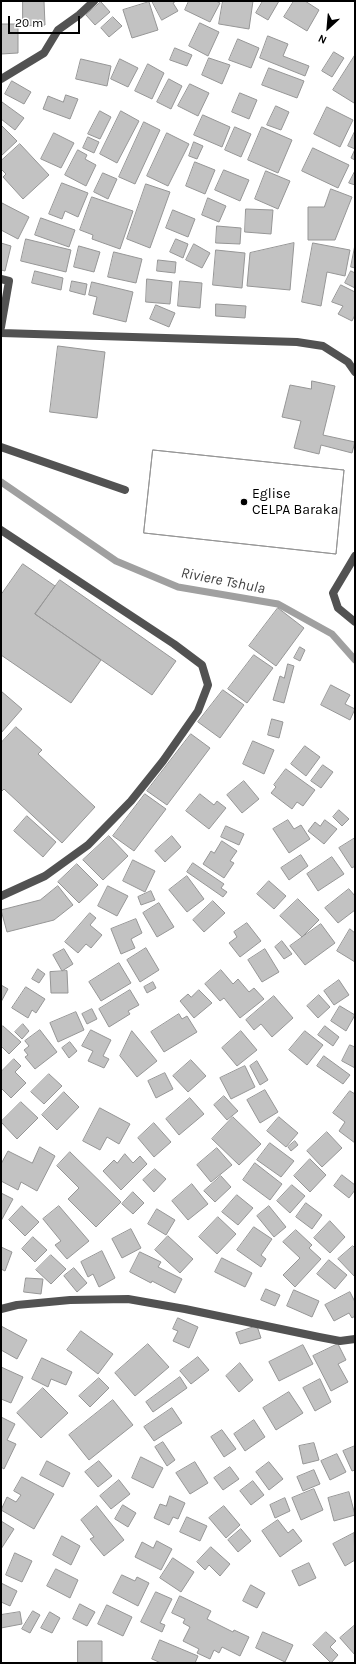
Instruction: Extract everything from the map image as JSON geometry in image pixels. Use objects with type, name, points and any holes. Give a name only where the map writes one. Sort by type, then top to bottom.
[{"type":"street","points":[[1,79],[44,53],[58,30],[79,15],[94,1]]},
{"type":"street","points":[[1,279],[9,280],[1,327]]},
{"type":"street","points":[[1,333],[297,342],[323,346],[348,362],[355,372]]},
{"type":"street","points":[[1,447],[125,490]]},
{"type":"street","points":[[1,530],[161,635],[202,664],[208,685],[198,711],[163,761],[131,801],[99,834],[88,845],[45,876],[1,896]]},
{"type":"street","points":[[355,556],[333,593],[338,608],[355,622]]},
{"type":"street","points":[[1,1308],[70,1300],[128,1299],[185,1309],[319,1337],[340,1340],[355,1340]]},
{"type":"building","points":[[23,1],[44,1],[45,25],[23,26]]},
{"type":"building","points":[[152,1],[176,1],[173,3],[178,11],[162,20]]},
{"type":"building","points":[[189,1],[216,1],[220,3],[210,22],[185,10]]},
{"type":"building","points":[[223,1],[253,1],[249,29],[219,24]]},
{"type":"building","points":[[263,1],[279,1],[268,20],[256,13]]},
{"type":"building","points":[[294,1],[305,1],[319,10],[307,31],[284,17]]},
{"type":"building","points":[[101,2],[110,12],[95,25],[86,15]]},
{"type":"building","points":[[149,2],[158,30],[132,38],[123,10]]},
{"type":"building","points":[[113,17],[122,26],[109,37],[101,28]]},
{"type":"building","points":[[200,23],[219,32],[208,56],[189,46]]},
{"type":"building","points":[[1,24],[18,24],[18,53],[1,54]]},
{"type":"building","points":[[268,36],[288,44],[283,56],[309,66],[305,76],[260,58]]},
{"type":"building","points":[[238,39],[259,48],[251,68],[229,60]]},
{"type":"building","points":[[175,48],[192,55],[187,66],[170,60]]},
{"type":"building","points":[[334,52],[344,58],[332,77],[322,71]]},
{"type":"building","points":[[355,55],[355,101],[354,103],[333,90]]},
{"type":"building","points":[[209,58],[230,65],[222,84],[202,75]]},
{"type":"building","points":[[81,59],[111,66],[107,86],[76,79]]},
{"type":"building","points":[[120,59],[138,68],[128,87],[111,79]]},
{"type":"building","points":[[148,64],[164,73],[152,99],[135,91]]},
{"type":"building","points":[[269,68],[304,81],[297,98],[262,85]]},
{"type":"building","points":[[169,79],[182,86],[171,109],[157,102]]},
{"type":"building","points":[[12,81],[31,92],[24,104],[5,94]]},
{"type":"building","points":[[190,84],[209,93],[198,116],[178,106]]},
{"type":"building","points":[[240,93],[257,100],[249,119],[232,112]]},
{"type":"building","points":[[66,95],[78,99],[70,119],[43,109],[48,96],[63,102]]},
{"type":"building","points":[[2,102],[24,118],[15,130],[1,119]]},
{"type":"building","points":[[276,106],[289,112],[281,130],[267,125]]},
{"type":"building","points":[[327,107],[353,120],[340,147],[314,134]]},
{"type":"building","points":[[100,111],[111,117],[100,139],[88,134]]},
{"type":"building","points":[[121,111],[139,121],[117,163],[100,154]]},
{"type":"building","points":[[203,115],[230,127],[222,147],[194,135]]},
{"type":"building","points":[[144,122],[160,130],[135,184],[119,177]]},
{"type":"building","points":[[1,125],[17,141],[1,156]]},
{"type":"building","points":[[235,127],[251,134],[241,157],[225,150]]},
{"type":"building","points":[[262,127],[292,140],[278,173],[248,160]]},
{"type":"building","points":[[355,131],[355,149],[348,146]]},
{"type":"building","points":[[54,133],[74,143],[61,168],[41,159]]},
{"type":"building","points":[[167,133],[189,144],[168,186],[147,176]]},
{"type":"building","points":[[88,137],[99,142],[94,153],[83,148]]},
{"type":"building","points":[[194,142],[203,146],[197,159],[189,156]]},
{"type":"building","points":[[20,144],[49,175],[23,199],[3,177],[6,174],[1,169],[1,161]]},
{"type":"building","points":[[313,148],[349,165],[338,188],[302,171]]},
{"type":"building","points":[[355,149],[355,160],[351,158]]},
{"type":"building","points":[[78,150],[87,155],[85,159],[96,165],[86,186],[65,175]]},
{"type":"building","points":[[195,162],[215,170],[205,194],[186,186]]},
{"type":"building","points":[[224,170],[249,180],[240,201],[215,190]]},
{"type":"building","points":[[266,171],[290,181],[278,209],[255,199]]},
{"type":"building","points":[[355,171],[355,185],[349,183]]},
{"type":"building","points":[[103,173],[117,179],[108,199],[94,192]]},
{"type":"building","points":[[62,183],[88,193],[78,217],[65,211],[62,219],[49,214]]},
{"type":"building","points":[[146,184],[170,192],[150,248],[127,239]]},
{"type":"building","points":[[331,189],[352,197],[335,240],[308,240],[308,207],[324,207]]},
{"type":"building","points":[[92,197],[133,211],[120,249],[92,239],[93,235],[80,230]]},
{"type":"building","points":[[208,198],[226,206],[219,222],[202,215]]},
{"type":"building","points":[[2,203],[29,217],[18,239],[1,230]]},
{"type":"building","points":[[246,209],[273,210],[271,234],[245,232]]},
{"type":"building","points":[[173,210],[195,219],[188,237],[166,228]]},
{"type":"building","points":[[41,218],[75,230],[69,247],[35,235]]},
{"type":"building","points":[[217,226],[241,228],[240,244],[216,243]]},
{"type":"building","points":[[26,239],[71,250],[66,272],[21,261]]},
{"type":"building","points":[[176,239],[188,244],[183,258],[170,252]]},
{"type":"building","points":[[1,243],[11,246],[5,271],[1,270]]},
{"type":"building","points":[[294,243],[290,290],[247,286],[250,253]]},
{"type":"building","points":[[313,243],[350,250],[345,276],[327,272],[321,306],[302,302]]},
{"type":"building","points":[[194,244],[210,253],[202,268],[186,260]]},
{"type":"building","points":[[355,245],[355,268],[351,267]]},
{"type":"building","points":[[79,246],[100,252],[94,272],[74,267]]},
{"type":"building","points":[[216,250],[245,253],[242,288],[213,285]]},
{"type":"building","points":[[114,252],[142,259],[136,283],[108,277]]},
{"type":"building","points":[[158,260],[176,262],[175,273],[157,271]]},
{"type":"building","points":[[35,271],[63,278],[61,290],[32,283]]},
{"type":"building","points":[[351,271],[355,273],[355,288],[345,283]]},
{"type":"building","points":[[147,279],[172,282],[170,304],[146,302]]},
{"type":"building","points":[[72,281],[87,284],[85,295],[70,291]]},
{"type":"building","points":[[180,281],[202,283],[200,308],[178,306]]},
{"type":"building","points":[[92,282],[133,292],[126,322],[93,314],[97,297],[89,295]]},
{"type":"building","points":[[341,285],[355,292],[355,315],[352,321],[338,314],[343,306],[332,302]]},
{"type":"building","points":[[216,304],[246,306],[245,318],[216,316]]},
{"type":"building","points":[[156,305],[175,313],[169,327],[150,319]]},
{"type":"building","points":[[58,346],[105,352],[97,418],[50,412]]},
{"type":"building","points":[[312,381],[335,386],[323,435],[355,442],[352,453],[321,445],[319,454],[294,448],[301,421],[282,417],[290,385],[311,389]]},
{"type":"building","name":"Eglise CELPA Baraka","points":[[153,450],[344,470],[336,554],[144,533]]},
{"type":"building","name":"Eglise CELPA Baraka","points":[[153,450],[344,470],[336,554],[144,533]]},
{"type":"building","points":[[23,564],[55,586],[35,614],[101,660],[71,703],[1,655],[1,595]]},
{"type":"building","points":[[60,580],[176,661],[152,695],[35,614]]},
{"type":"building","points":[[278,608],[304,628],[276,666],[249,646]]},
{"type":"building","points":[[300,647],[305,650],[300,661],[294,658]]},
{"type":"building","points":[[254,655],[273,668],[247,703],[228,689]]},
{"type":"building","points":[[288,664],[294,666],[284,703],[273,700],[280,676],[284,678]]},
{"type":"building","points":[[331,685],[350,695],[345,704],[355,709],[350,720],[321,705]]},
{"type":"building","points":[[223,690],[244,705],[220,738],[198,722]]},
{"type":"building","points":[[1,691],[22,709],[1,733]]},
{"type":"building","points":[[272,719],[283,722],[279,738],[268,735]]},
{"type":"building","points":[[16,727],[42,750],[38,754],[95,807],[62,843],[4,789],[1,792],[1,743]]},
{"type":"building","points":[[191,734],[210,748],[167,805],[147,791]]},
{"type":"building","points":[[253,741],[274,750],[264,774],[243,764]]},
{"type":"building","points":[[305,746],[320,757],[306,776],[291,764]]},
{"type":"building","points":[[323,765],[333,772],[321,788],[311,781]]},
{"type":"building","points":[[286,769],[315,790],[303,806],[297,802],[292,809],[271,793],[276,787],[274,785]]},
{"type":"building","points":[[244,781],[259,799],[242,813],[227,795]]},
{"type":"building","points":[[145,794],[166,809],[134,851],[113,836]]},
{"type":"building","points":[[200,794],[214,805],[217,801],[226,808],[209,829],[186,811]]},
{"type":"building","points":[[339,810],[349,819],[342,826],[333,817]]},
{"type":"building","points":[[27,816],[56,842],[43,857],[14,831]]},
{"type":"building","points":[[288,820],[294,829],[301,825],[310,839],[289,853],[273,829]]},
{"type":"building","points":[[325,820],[337,829],[324,844],[308,831],[315,822],[320,826]]},
{"type":"building","points":[[226,826],[244,834],[239,845],[221,837]]},
{"type":"building","points":[[109,836],[128,856],[103,880],[83,860]]},
{"type":"building","points":[[172,836],[181,847],[165,862],[155,851]]},
{"type":"building","points":[[355,838],[355,866],[352,868],[339,848]]},
{"type":"building","points":[[222,841],[237,851],[230,861],[234,863],[224,878],[203,864],[211,851],[214,853]]},
{"type":"building","points":[[301,855],[308,866],[289,880],[281,868]]},
{"type":"building","points":[[332,857],[344,874],[318,891],[307,874]]},
{"type":"building","points":[[133,860],[155,871],[145,892],[123,881]]},
{"type":"building","points":[[193,863],[224,884],[221,888],[227,892],[223,897],[187,872]]},
{"type":"building","points":[[77,864],[98,885],[79,903],[58,882]]},
{"type":"building","points":[[187,876],[204,899],[187,912],[169,890]]},
{"type":"building","points":[[269,881],[286,896],[274,909],[257,894]]},
{"type":"building","points":[[58,886],[73,905],[54,920],[7,932],[1,910],[40,900]]},
{"type":"building","points":[[108,886],[128,896],[117,916],[98,906]]},
{"type":"building","points":[[349,889],[355,896],[355,910],[338,923],[325,908]]},
{"type":"building","points":[[151,891],[155,900],[141,905],[138,897]]},
{"type":"building","points":[[298,899],[319,920],[302,937],[280,916]]},
{"type":"building","points":[[213,901],[225,913],[204,932],[193,920]]},
{"type":"building","points":[[159,903],[174,927],[157,937],[143,913]]},
{"type":"building","points":[[90,913],[96,918],[90,925],[102,935],[91,948],[86,944],[78,953],[65,942]]},
{"type":"building","points":[[136,919],[142,933],[131,939],[135,948],[121,954],[111,929]]},
{"type":"building","points":[[247,923],[261,941],[240,957],[229,943],[237,937],[234,932]]},
{"type":"building","points":[[321,924],[335,943],[305,965],[290,946]]},
{"type":"building","points":[[350,929],[355,933],[355,962],[337,951]]},
{"type":"building","points":[[282,941],[292,954],[284,959],[275,947]]},
{"type":"building","points":[[146,948],[159,970],[140,982],[127,960]]},
{"type":"building","points":[[64,949],[73,964],[62,971],[53,955]]},
{"type":"building","points":[[265,949],[279,972],[262,982],[248,960]]},
{"type":"building","points":[[119,963],[131,983],[101,1001],[89,982]]},
{"type":"building","points":[[38,969],[45,974],[39,983],[32,979]]},
{"type":"building","points":[[221,970],[233,984],[238,979],[249,992],[254,988],[264,999],[240,1018],[224,998],[220,1001],[205,984]]},
{"type":"building","points":[[67,971],[68,993],[51,993],[50,972]]},
{"type":"building","points":[[339,980],[349,995],[334,1005],[324,991]]},
{"type":"building","points":[[153,982],[156,988],[147,993],[144,987]]},
{"type":"building","points":[[1,985],[8,989],[1,1002]]},
{"type":"building","points":[[26,987],[45,999],[36,1013],[32,1010],[28,1018],[12,1008]]},
{"type":"building","points":[[130,990],[139,1005],[128,1011],[130,1014],[109,1027],[99,1009]]},
{"type":"building","points":[[199,990],[212,1003],[194,1018],[180,1001],[188,994],[191,997]]},
{"type":"building","points":[[319,995],[330,1007],[318,1018],[307,1006]]},
{"type":"building","points":[[274,996],[293,1018],[272,1037],[261,1024],[254,1030],[246,1020]]},
{"type":"building","points":[[340,1006],[355,1015],[346,1031],[331,1021]]},
{"type":"building","points":[[92,1009],[97,1019],[87,1024],[82,1014]]},
{"type":"building","points":[[76,1012],[84,1030],[58,1042],[50,1023]]},
{"type":"building","points":[[179,1014],[182,1019],[187,1016],[197,1032],[164,1052],[151,1032]]},
{"type":"building","points":[[23,1024],[29,1031],[22,1039],[15,1032]]},
{"type":"building","points":[[3,1026],[21,1042],[9,1054],[1,1046],[1,1028]]},
{"type":"building","points":[[325,1026],[339,1037],[333,1046],[318,1035]]},
{"type":"building","points":[[40,1030],[57,1052],[35,1069],[25,1057],[28,1055],[24,1050],[29,1046],[25,1041]]},
{"type":"building","points":[[91,1030],[111,1040],[103,1056],[109,1059],[104,1068],[88,1061],[93,1051],[82,1046]]},
{"type":"building","points":[[132,1031],[157,1061],[137,1077],[120,1056]]},
{"type":"building","points":[[241,1031],[257,1050],[237,1066],[222,1048]]},
{"type":"building","points":[[305,1031],[323,1045],[307,1065],[289,1050]]},
{"type":"building","points":[[70,1042],[77,1051],[69,1058],[62,1048]]},
{"type":"building","points":[[350,1045],[355,1047],[355,1068],[342,1061]]},
{"type":"building","points":[[324,1056],[350,1075],[343,1084],[317,1066]]},
{"type":"building","points":[[14,1059],[21,1066],[15,1072],[26,1083],[11,1098],[1,1088],[1,1072]]},
{"type":"building","points":[[191,1060],[206,1076],[188,1092],[173,1076]]},
{"type":"building","points":[[257,1061],[268,1080],[260,1085],[250,1066]]},
{"type":"building","points":[[245,1066],[255,1087],[231,1099],[220,1078]]},
{"type":"building","points":[[165,1073],[173,1089],[156,1098],[148,1081]]},
{"type":"building","points":[[49,1074],[62,1086],[44,1104],[31,1092]]},
{"type":"building","points":[[265,1090],[278,1112],[260,1123],[247,1100]]},
{"type":"building","points":[[350,1091],[355,1094],[355,1143],[339,1131],[345,1122],[333,1113]]},
{"type":"building","points":[[64,1092],[79,1107],[57,1130],[42,1115]]},
{"type":"building","points":[[224,1096],[238,1111],[227,1120],[214,1105]]},
{"type":"building","points":[[190,1098],[204,1114],[179,1135],[166,1119]]},
{"type":"building","points":[[21,1102],[38,1118],[17,1139],[1,1122]]},
{"type":"building","points":[[100,1108],[130,1124],[119,1144],[107,1137],[100,1150],[83,1141]]},
{"type":"building","points":[[233,1117],[261,1144],[239,1165],[212,1139]]},
{"type":"building","points":[[279,1117],[298,1133],[286,1147],[267,1131]]},
{"type":"building","points":[[154,1123],[171,1142],[154,1157],[138,1138]]},
{"type":"building","points":[[327,1132],[342,1148],[322,1167],[307,1151]]},
{"type":"building","points":[[295,1141],[298,1145],[291,1151],[288,1147]]},
{"type":"building","points":[[270,1143],[294,1161],[281,1177],[257,1160]]},
{"type":"building","points":[[40,1147],[55,1156],[37,1191],[21,1182],[18,1190],[1,1181],[1,1164],[8,1151],[32,1163]]},
{"type":"building","points":[[217,1148],[232,1165],[211,1182],[197,1165]]},
{"type":"building","points":[[70,1152],[121,1202],[96,1227],[68,1199],[79,1188],[57,1166]]},
{"type":"building","points":[[125,1154],[133,1163],[140,1156],[147,1164],[121,1190],[103,1171],[114,1160],[117,1163]]},
{"type":"building","points":[[310,1159],[326,1175],[310,1192],[294,1176]]},
{"type":"building","points":[[255,1163],[282,1184],[270,1200],[243,1180]]},
{"type":"building","points":[[155,1169],[166,1179],[154,1192],[143,1180]]},
{"type":"building","points":[[342,1175],[355,1185],[355,1190],[349,1198],[334,1186]]},
{"type":"building","points":[[221,1176],[231,1187],[215,1202],[204,1191]]},
{"type":"building","points":[[192,1184],[208,1204],[188,1220],[172,1201]]},
{"type":"building","points":[[292,1185],[305,1196],[290,1213],[277,1201]]},
{"type":"building","points":[[133,1192],[144,1203],[133,1214],[122,1204]]},
{"type":"building","points":[[1,1193],[13,1199],[1,1221]]},
{"type":"building","points":[[237,1195],[253,1208],[238,1225],[222,1212]]},
{"type":"building","points":[[306,1203],[322,1215],[312,1229],[296,1217]]},
{"type":"building","points":[[22,1206],[39,1222],[25,1236],[9,1220]]},
{"type":"building","points":[[59,1206],[89,1241],[67,1259],[55,1245],[61,1241],[43,1219]]},
{"type":"building","points":[[269,1206],[286,1227],[274,1237],[257,1216]]},
{"type":"building","points":[[157,1209],[175,1220],[166,1235],[148,1224]]},
{"type":"building","points":[[218,1217],[236,1234],[217,1254],[199,1237]]},
{"type":"building","points":[[330,1221],[345,1237],[330,1253],[314,1238]]},
{"type":"building","points":[[254,1227],[272,1239],[261,1255],[266,1259],[261,1267],[237,1250]]},
{"type":"building","points":[[131,1229],[141,1248],[122,1258],[112,1239]]},
{"type":"building","points":[[296,1230],[312,1245],[309,1248],[321,1259],[295,1287],[283,1275],[300,1258],[283,1242]]},
{"type":"building","points":[[168,1236],[193,1259],[180,1273],[155,1250]]},
{"type":"building","points":[[33,1237],[47,1250],[35,1262],[22,1249]]},
{"type":"building","points":[[353,1246],[355,1248],[355,1277],[338,1259]]},
{"type":"building","points":[[1,1247],[12,1252],[5,1271],[1,1269]]},
{"type":"building","points":[[102,1251],[115,1278],[99,1287],[93,1274],[88,1277],[81,1262]]},
{"type":"building","points":[[140,1252],[161,1262],[158,1267],[182,1279],[175,1293],[130,1272]]},
{"type":"building","points":[[51,1255],[66,1269],[51,1284],[36,1270]]},
{"type":"building","points":[[222,1258],[252,1273],[245,1287],[215,1272]]},
{"type":"building","points":[[329,1260],[347,1275],[335,1289],[317,1274]]},
{"type":"building","points":[[74,1268],[87,1283],[77,1292],[64,1276]]},
{"type":"building","points":[[26,1278],[43,1279],[41,1294],[24,1292]]},
{"type":"building","points":[[266,1289],[280,1295],[275,1306],[261,1300]]},
{"type":"building","points":[[294,1290],[319,1301],[312,1317],[287,1306]]},
{"type":"building","points":[[350,1292],[355,1302],[355,1316],[352,1318],[349,1313],[334,1321],[325,1305]]},
{"type":"building","points":[[178,1318],[198,1327],[189,1348],[173,1341],[178,1331],[173,1329]]},
{"type":"building","points":[[1,1326],[27,1340],[17,1359],[1,1350]]},
{"type":"building","points":[[257,1326],[261,1338],[240,1344],[236,1333]]},
{"type":"building","points":[[81,1331],[113,1354],[98,1374],[67,1350]]},
{"type":"building","points":[[148,1344],[169,1367],[135,1396],[115,1373]]},
{"type":"building","points":[[338,1344],[346,1360],[338,1364],[348,1382],[331,1391],[313,1356]]},
{"type":"building","points":[[303,1345],[313,1364],[279,1381],[269,1362]]},
{"type":"building","points":[[198,1357],[209,1370],[191,1384],[180,1371]]},
{"type":"building","points":[[42,1358],[72,1372],[66,1385],[51,1379],[48,1387],[32,1379]]},
{"type":"building","points":[[240,1363],[253,1380],[239,1392],[226,1376]]},
{"type":"building","points":[[1,1367],[23,1377],[11,1403],[1,1399]]},
{"type":"building","points":[[180,1377],[187,1388],[153,1412],[146,1402]]},
{"type":"building","points":[[99,1378],[109,1388],[90,1407],[79,1396]]},
{"type":"building","points":[[320,1379],[331,1402],[315,1411],[303,1388]]},
{"type":"building","points":[[43,1388],[68,1413],[41,1438],[17,1413]]},
{"type":"building","points":[[289,1392],[303,1413],[276,1430],[263,1408]]},
{"type":"building","points":[[113,1400],[133,1425],[89,1460],[69,1435]]},
{"type":"building","points":[[172,1408],[182,1423],[154,1441],[144,1427]]},
{"type":"building","points":[[1,1417],[15,1424],[7,1440],[16,1444],[4,1469],[1,1467]]},
{"type":"building","points":[[254,1420],[265,1437],[245,1451],[234,1434]]},
{"type":"building","points":[[222,1430],[236,1449],[224,1457],[211,1437]]},
{"type":"building","points":[[163,1442],[175,1460],[167,1466],[155,1447]]},
{"type":"building","points":[[314,1443],[319,1460],[303,1464],[299,1446]]},
{"type":"building","points":[[355,1446],[355,1470],[352,1471],[343,1451]]},
{"type":"building","points":[[337,1454],[346,1472],[330,1480],[321,1461]]},
{"type":"building","points":[[141,1457],[163,1468],[153,1488],[132,1478]]},
{"type":"building","points":[[47,1461],[70,1473],[63,1487],[40,1475]]},
{"type":"building","points":[[99,1461],[112,1476],[98,1487],[85,1472]]},
{"type":"building","points":[[195,1462],[208,1483],[190,1494],[176,1473]]},
{"type":"building","points":[[269,1462],[283,1479],[269,1490],[256,1472]]},
{"type":"building","points":[[230,1467],[239,1479],[223,1490],[214,1478]]},
{"type":"building","points":[[314,1470],[320,1484],[303,1491],[297,1477]]},
{"type":"building","points":[[22,1477],[54,1494],[34,1529],[1,1510],[7,1497],[16,1502],[21,1495],[14,1491]]},
{"type":"building","points":[[119,1480],[130,1494],[111,1509],[100,1496]]},
{"type":"building","points":[[253,1481],[264,1495],[251,1505],[240,1491]]},
{"type":"building","points":[[314,1489],[323,1510],[301,1520],[292,1498]]},
{"type":"building","points":[[349,1492],[355,1515],[334,1521],[328,1498]]},
{"type":"building","points":[[170,1496],[185,1503],[178,1519],[173,1517],[169,1525],[154,1518],[160,1504],[166,1506]]},
{"type":"building","points":[[285,1498],[290,1511],[275,1518],[270,1505]]},
{"type":"building","points":[[123,1505],[136,1513],[128,1527],[115,1519]]},
{"type":"building","points":[[97,1506],[124,1540],[104,1556],[90,1539],[94,1537],[81,1520]]},
{"type":"building","points":[[224,1506],[240,1525],[226,1538],[209,1518]]},
{"type":"building","points":[[187,1517],[207,1526],[200,1541],[180,1532]]},
{"type":"building","points":[[278,1520],[288,1533],[293,1529],[302,1541],[280,1557],[262,1531]]},
{"type":"building","points":[[1,1521],[14,1529],[1,1549]]},
{"type":"building","points":[[241,1529],[251,1541],[238,1552],[228,1540]]},
{"type":"building","points":[[354,1533],[355,1560],[345,1566],[333,1544]]},
{"type":"building","points":[[62,1536],[80,1546],[71,1565],[53,1555]]},
{"type":"building","points":[[157,1541],[172,1549],[161,1570],[135,1557],[142,1542],[153,1548]]},
{"type":"building","points":[[211,1547],[230,1564],[220,1576],[209,1565],[205,1570],[197,1562]]},
{"type":"building","points":[[15,1553],[32,1561],[22,1582],[6,1575]]},
{"type":"building","points":[[173,1558],[194,1572],[181,1592],[160,1578]]},
{"type":"building","points":[[309,1563],[316,1578],[299,1586],[292,1571]]},
{"type":"building","points":[[56,1569],[78,1580],[70,1598],[47,1586]]},
{"type":"building","points":[[122,1575],[135,1581],[137,1577],[149,1583],[138,1606],[113,1593]]},
{"type":"building","points":[[1,1583],[17,1591],[10,1606],[1,1602]]},
{"type":"building","points":[[251,1585],[265,1593],[257,1608],[243,1601]]},
{"type":"building","points":[[156,1592],[172,1599],[160,1623],[165,1625],[162,1632],[141,1622]]},
{"type":"building","points":[[180,1596],[211,1611],[207,1619],[233,1632],[234,1630],[249,1637],[240,1656],[222,1647],[219,1653],[214,1650],[210,1659],[197,1653],[199,1649],[183,1641],[190,1627],[183,1623],[185,1619],[172,1613]]},
{"type":"building","points":[[80,1604],[95,1612],[87,1626],[73,1619]]},
{"type":"building","points":[[107,1605],[132,1617],[123,1636],[98,1624]]},
{"type":"building","points":[[33,1611],[40,1615],[30,1633],[22,1629]]},
{"type":"building","points":[[20,1612],[22,1624],[1,1628],[1,1615]]},
{"type":"building","points":[[50,1612],[60,1618],[52,1633],[41,1628]]},
{"type":"building","points":[[355,1625],[355,1655],[340,1638]]},
{"type":"building","points":[[263,1632],[293,1645],[285,1662],[256,1648]]},
{"type":"building","points":[[326,1632],[336,1641],[330,1647],[338,1655],[331,1663],[313,1645]]},
{"type":"building","points":[[160,1640],[198,1656],[195,1663],[161,1663],[152,1659]]},
{"type":"building","points":[[78,1641],[102,1641],[102,1663],[78,1663]]},
{"type":"waterway","name":"Riviere Tshula","points":[[1,482],[116,561],[178,587],[278,604],[332,634],[355,660]]},
{"type":"place","name":"Eglise CELPA Baraka","points":[[244,502]]}]
